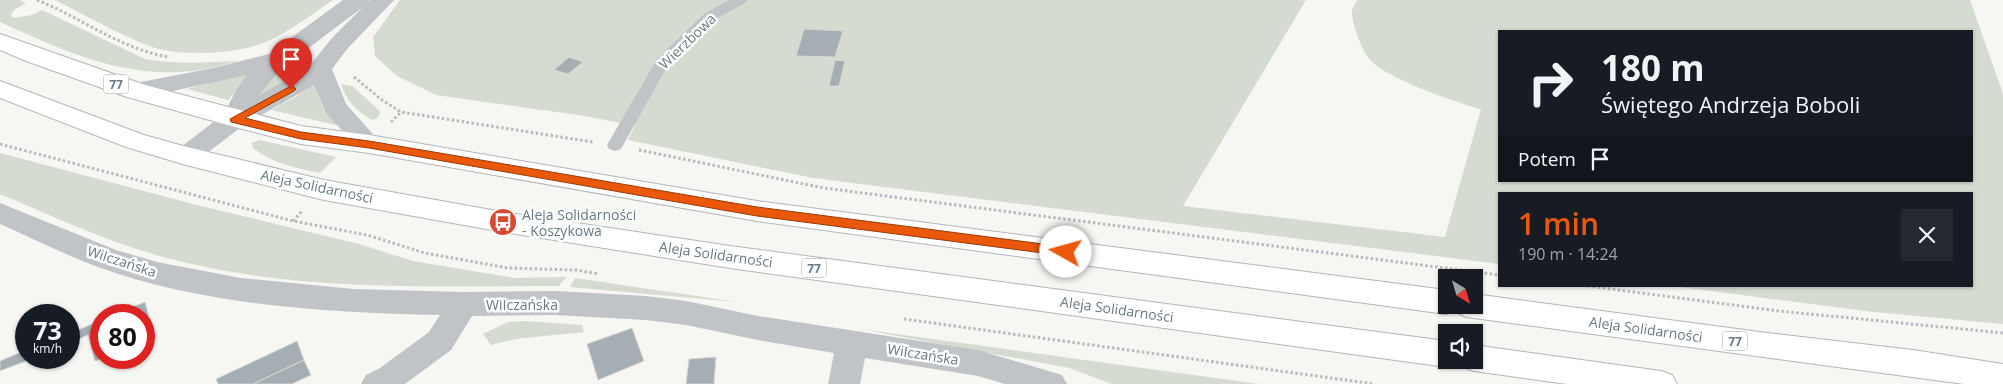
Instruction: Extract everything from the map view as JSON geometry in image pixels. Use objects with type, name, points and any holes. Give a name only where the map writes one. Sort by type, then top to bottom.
[{"type":"highway","name":"77","points":[[0,41],[35,56],[136,91],[235,119],[301,135],[369,144],[757,211],[1438,301]]},
{"type":"highway","name":"Aleja Solidarności","points":[[0,89],[135,141],[186,156],[324,190],[503,222],[730,257],[1438,353]]},
{"type":"highway","name":"Aleja Solidarności","points":[[1483,307],[1775,347],[1913,363],[2003,377]]},
{"type":"highway","points":[[1483,359],[1661,384]]},
{"type":"street","points":[[235,119],[249,88],[272,61],[358,0]]},
{"type":"street","points":[[186,156],[235,119],[302,82],[320,69],[340,43],[383,0]]},
{"type":"street","points":[[136,91],[213,76],[272,61]]},
{"type":"street","points":[[320,69],[335,107],[369,144]]},
{"type":"street","name":"WiIczańska","points":[[0,213],[108,258],[198,283],[241,290],[300,297],[463,304],[556,303],[646,308],[686,313],[758,328],[978,363],[1051,384]]},
{"type":"street","points":[[377,384],[391,377],[440,341],[463,304]]},
{"type":"street","points":[[844,384],[852,342]]},
{"type":"lane","name":"Wierzbowa","points":[[615,145],[662,62],[708,17],[740,0]]},
{"type":"path","points":[[37,0],[153,56],[170,57]]},
{"type":"path","points":[[320,69],[349,73],[374,92],[384,103],[401,112],[615,145],[824,188],[1498,275]]},
{"type":"path","points":[[1596,287],[1779,311],[2003,333]]},
{"type":"shaded area","points":[[0,0],[19,0],[26,3],[14,10],[11,15],[13,18],[32,15],[42,10],[145,59],[180,63],[237,61],[205,69],[174,72],[144,71],[115,66],[58,47],[0,22]]},
{"type":"shaded area","points":[[55,0],[333,0],[268,41],[242,49],[194,53],[152,47],[115,31]]},
{"type":"shaded area","points":[[400,0],[1306,0],[1183,206],[1445,237],[1481,109],[1439,96],[1406,82],[1379,68],[1371,61],[1361,44],[1353,22],[1352,10],[1357,0],[1970,0],[2003,94],[2003,324],[1874,312],[1680,287],[1973,287],[1973,192],[1498,192],[1498,264],[813,178],[628,140],[635,126],[585,116],[436,95],[397,76],[375,56],[373,37]]},
{"type":"shaded area","points":[[253,71],[228,100],[187,89]]},
{"type":"shaded area","points":[[278,71],[297,75],[259,99],[256,94]]},
{"type":"shaded area","points":[[314,83],[324,110],[340,126],[271,110],[297,96]]},
{"type":"shaded area","points":[[341,84],[352,86],[380,111],[376,119],[372,120],[353,105],[346,96]]},
{"type":"shaded area","points":[[259,140],[336,157],[320,173],[285,165],[269,158],[253,148],[252,143]]},
{"type":"shaded area","points":[[0,153],[193,204],[359,244],[413,261],[515,278],[566,277],[559,286],[362,285],[264,277],[215,269],[167,258],[124,245],[0,194]]},
{"type":"shaded area","points":[[575,278],[737,302],[570,287]]},
{"type":"shaded area","points":[[525,321],[582,325],[584,332],[515,339],[491,345],[483,334],[508,322]]},
{"type":"shaded area","points":[[860,329],[1259,384],[1112,384],[1069,368]]},
{"type":"building","points":[[804,29],[843,31],[835,57],[796,56]]},
{"type":"building","points":[[569,57],[583,62],[568,74],[554,70]]},
{"type":"building","points":[[835,60],[845,61],[839,86],[829,86]]},
{"type":"building","points":[[90,325],[90,342],[88,335],[80,338],[80,329]]},
{"type":"building","points":[[632,328],[644,361],[598,380],[587,344]]},
{"type":"building","points":[[297,341],[304,360],[253,384],[218,384],[216,379]]},
{"type":"building","points":[[15,355],[15,365],[0,371],[0,361]]},
{"type":"building","points":[[716,357],[714,384],[686,384],[689,359]]},
{"type":"building","points":[[304,360],[311,375],[292,384],[253,384]]},
{"type":"place","name":"Aleja Solidarności - Koszykowa","points":[[503,222]]},
{"type":"route","points":[[291,89],[235,119],[301,135],[369,144],[757,211],[1066,252]]}]
